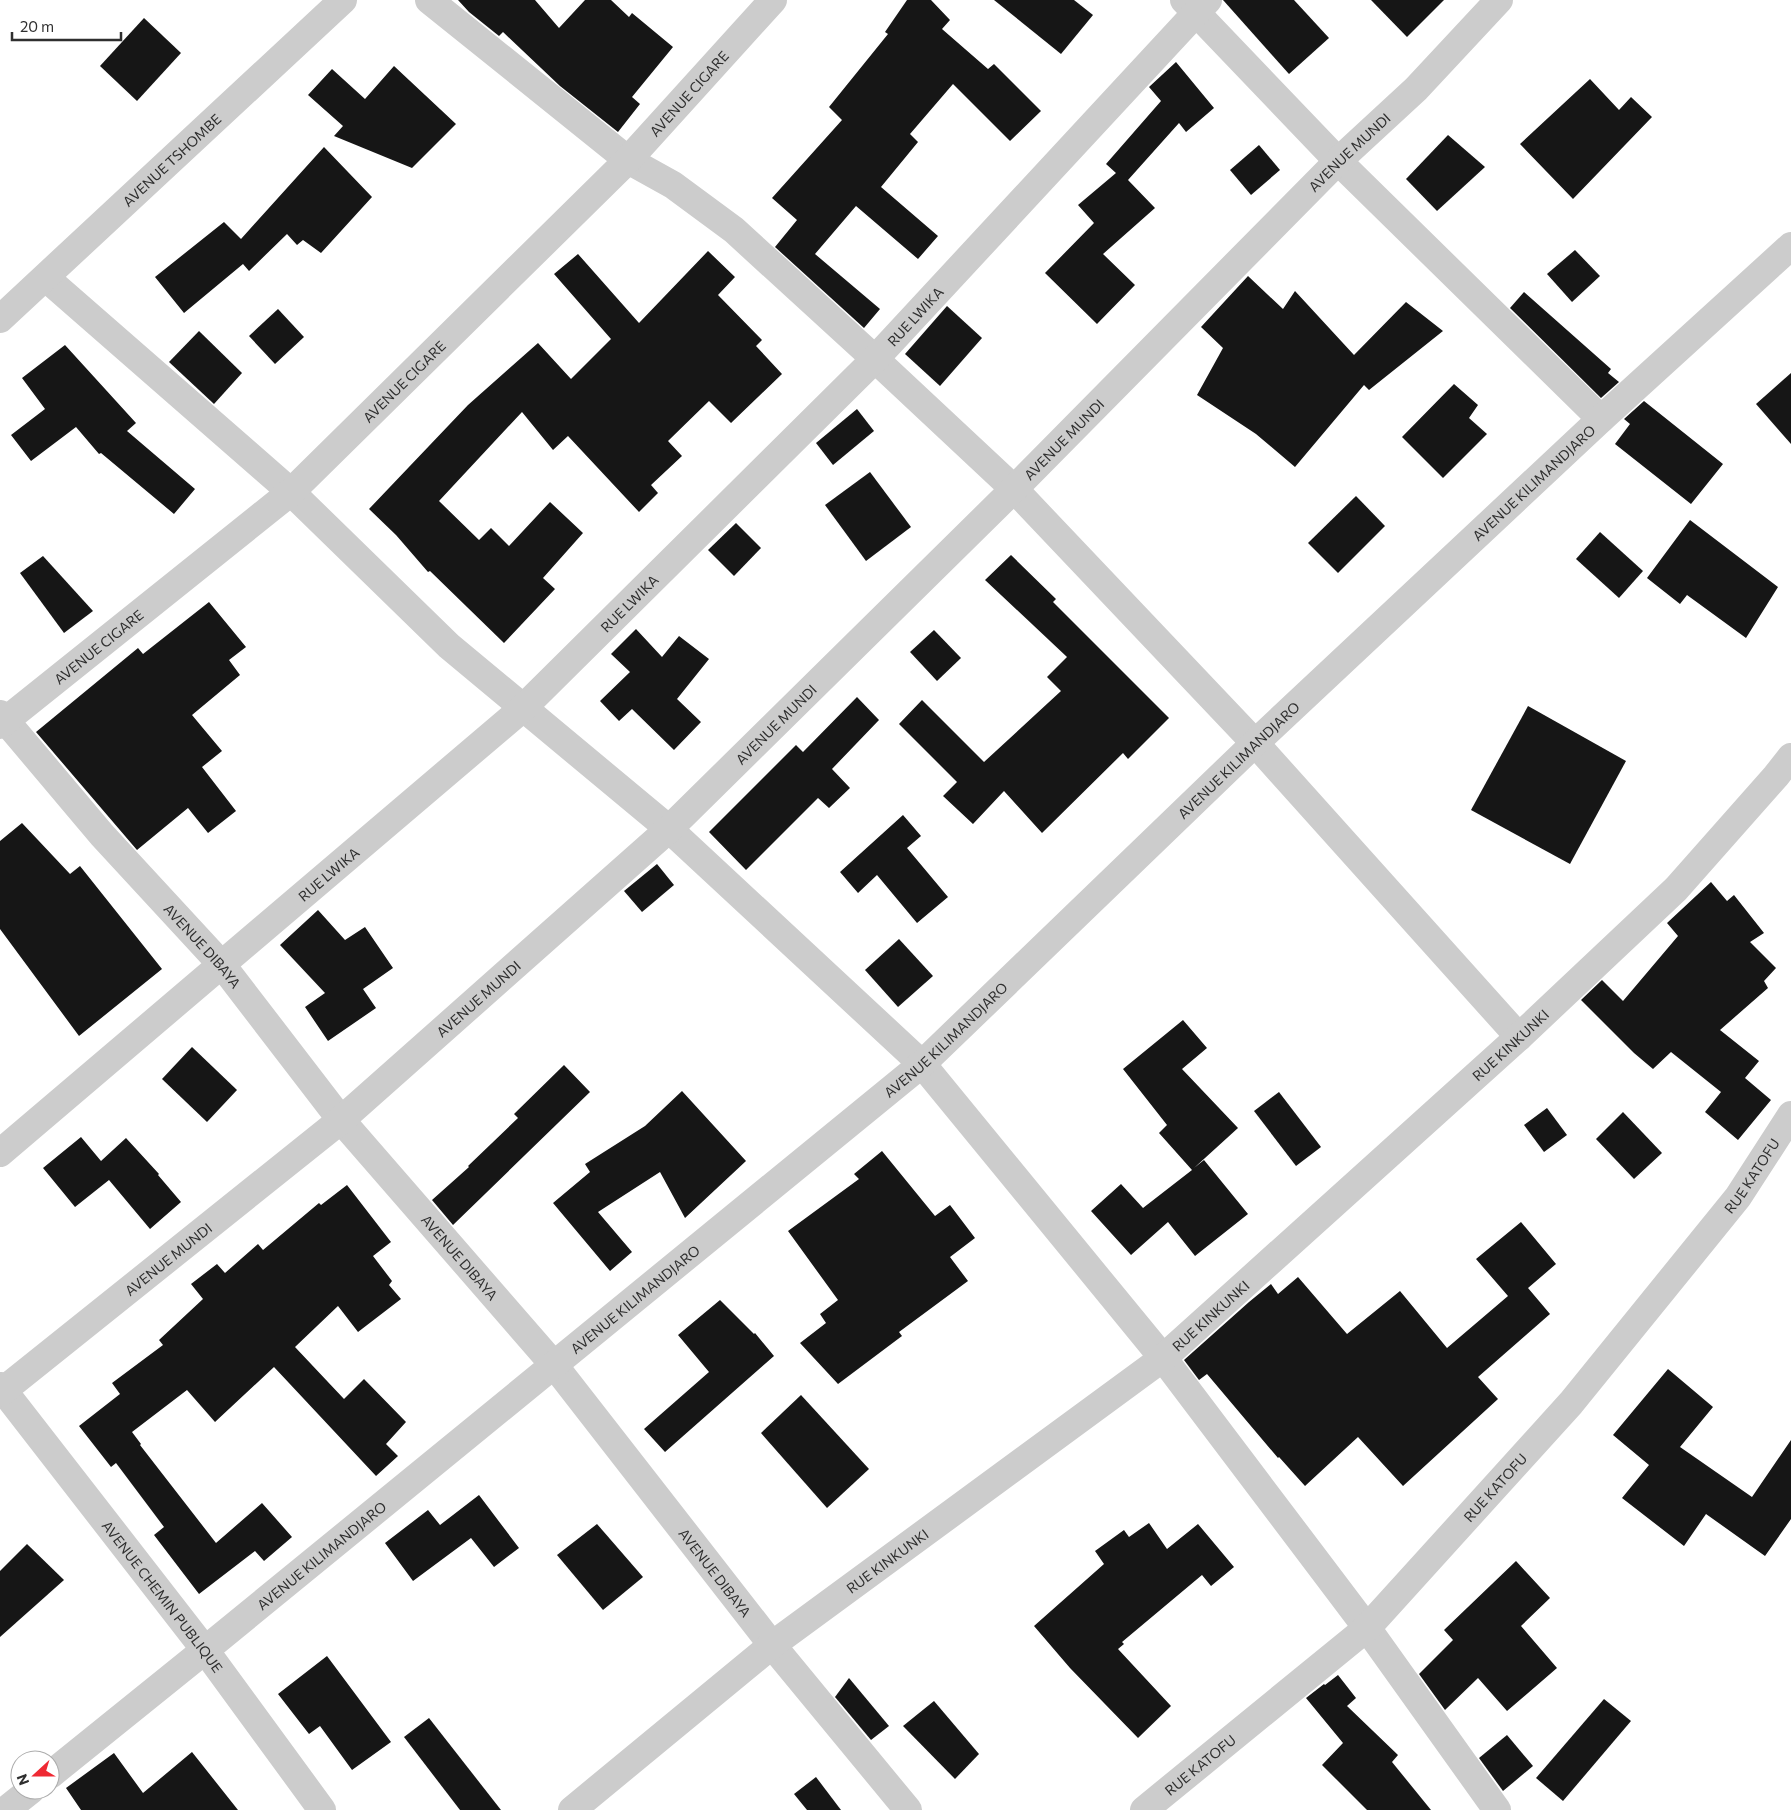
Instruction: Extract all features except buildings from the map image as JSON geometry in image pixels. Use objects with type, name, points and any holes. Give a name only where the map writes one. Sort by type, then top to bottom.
[{"type":"street","name":"AVENUE TSHOMBE","points":[[0,319],[342,0]]},
{"type":"street","points":[[428,0],[628,160],[673,185],[734,230],[1014,489],[1255,743],[1519,1037]]},
{"type":"street","name":"AVENUE CIGARE","points":[[2,720],[291,492],[628,160],[774,0]]},
{"type":"street","name":"AVENUE MUNDI","points":[[1,1390],[342,1120],[669,829],[1014,489],[1338,161],[1416,89],[1499,0]]},
{"type":"street","points":[[1196,4],[1338,161],[1601,419]]},
{"type":"street","name":"RUE LWIKA","points":[[0,1153],[523,708],[875,359],[1196,4]]},
{"type":"street","name":"AVENUE KILIMANDJARO","points":[[60,1767],[922,1064],[1255,743],[1601,419],[1791,246]]},
{"type":"street","points":[[46,278],[291,492],[449,646],[669,829],[922,1064],[1163,1358],[1367,1628],[1497,1810]]},
{"type":"street","name":"AVENUE DIBAYA","points":[[2,720],[102,835],[222,965],[342,1120],[554,1365],[772,1645],[908,1810]]},
{"type":"street","name":"RUE KINKUNKI","points":[[572,1810],[772,1645],[1163,1358],[1519,1037],[1676,889],[1791,757]]},
{"type":"street","name":"RUE KATOFU","points":[[1144,1810],[1367,1628],[1571,1403],[1738,1197],[1791,1115]]},
{"type":"street","name":"AVENUE CHEMIN PUBLIQUE","points":[[1,1390],[205,1650],[322,1810]]},
{"type":"street","points":[[6,1810],[18,1800]]}]
